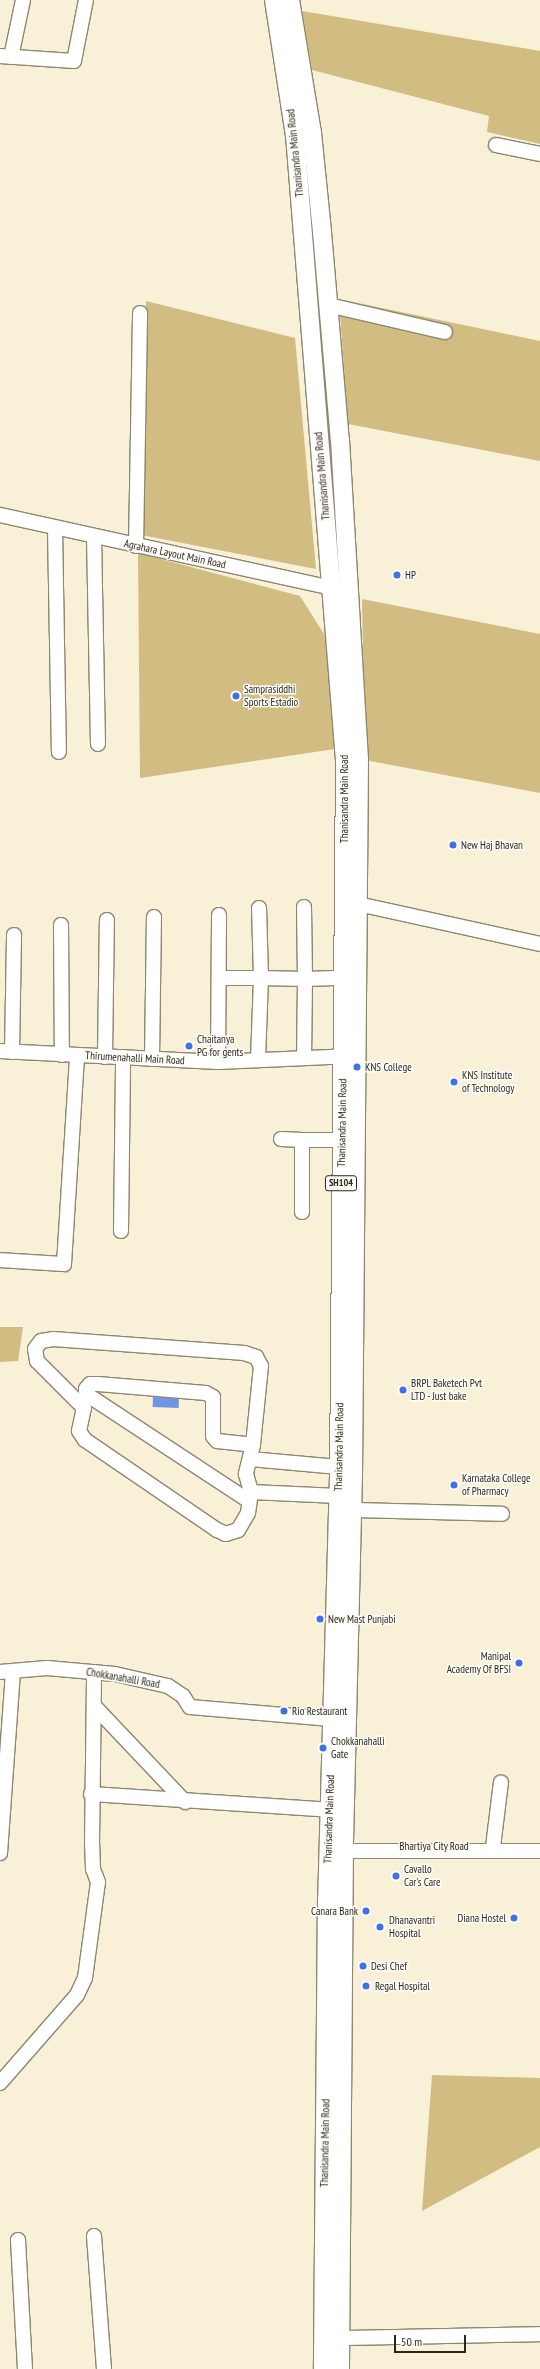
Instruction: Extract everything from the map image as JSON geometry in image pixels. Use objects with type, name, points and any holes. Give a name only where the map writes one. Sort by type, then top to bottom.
[{"type":"main road","name":"Thanisandra Main Road","points":[[274,0],[295,135],[321,472],[333,588],[345,760],[343,978],[350,1056],[353,1510],[340,1720],[323,2369]]},
{"type":"main road","name":"Thanisandra Main Road","points":[[290,0],[312,133],[328,305],[350,592],[359,759],[358,904],[350,1056],[341,1140],[338,1496],[340,1720],[329,1810],[336,1848],[340,2369]]},
{"type":"street","points":[[23,0],[6,56],[74,61],[86,0]]},
{"type":"street","points":[[496,145],[540,154]]},
{"type":"street","points":[[328,305],[445,332]]},
{"type":"street","points":[[136,546],[140,313]]},
{"type":"street","name":"Agrahara Layout Main Road","points":[[0,515],[350,592]]},
{"type":"street","points":[[55,528],[59,752]]},
{"type":"street","points":[[94,536],[98,744]]},
{"type":"street","points":[[358,904],[540,944]]},
{"type":"street","points":[[304,907],[304,1058]]},
{"type":"street","points":[[258,1060],[261,978],[259,908]]},
{"type":"street","points":[[218,1062],[219,915]]},
{"type":"street","points":[[152,1059],[154,917]]},
{"type":"street","points":[[105,1057],[107,920]]},
{"type":"street","points":[[61,925],[62,1055]]},
{"type":"street","points":[[6,1052],[14,935]]},
{"type":"street","points":[[219,978],[343,978]]},
{"type":"street","name":"Thirumenahalli Main Road","points":[[6,1052],[218,1062],[350,1056]]},
{"type":"street","points":[[0,1260],[64,1264],[77,1055]]},
{"type":"street","points":[[121,1231],[123,1058]]},
{"type":"street","points":[[281,1139],[341,1140]]},
{"type":"street","points":[[302,1140],[302,1212]]},
{"type":"street","points":[[53,1339],[244,1353],[256,1357],[261,1366],[253,1445],[250,1459],[246,1474],[250,1497],[248,1513],[238,1530],[226,1534],[217,1530],[84,1440],[79,1431],[84,1408],[38,1361],[35,1349],[41,1341],[53,1339]]},
{"type":"street","points":[[253,1445],[217,1441],[214,1436],[214,1401],[213,1397],[206,1393],[98,1384],[90,1384],[86,1389],[86,1394],[250,1497],[338,1496]]},
{"type":"street","points":[[250,1459],[339,1467]]},
{"type":"street","points":[[353,1510],[502,1514]]},
{"type":"street","name":"Chokkanahalli Road","points":[[6,1671],[48,1668],[94,1672],[168,1686],[182,1696],[190,1707],[340,1720]]},
{"type":"street","points":[[0,1853],[6,1671]]},
{"type":"street","points":[[0,2084],[77,1995],[83,1984],[98,1882],[92,1859],[91,1794],[95,1708],[94,1672]]},
{"type":"street","points":[[95,1708],[185,1802]]},
{"type":"street","points":[[493,1846],[501,1782]]},
{"type":"street","points":[[91,1794],[185,1802],[329,1810]]},
{"type":"street","name":"Bhartiya City Road","points":[[336,1848],[540,1846]]},
{"type":"street","name":"Bhartiya City Road","points":[[336,1848],[540,1851]]},
{"type":"street","points":[[94,2236],[104,2369]]},
{"type":"street","points":[[18,2240],[25,2369]]},
{"type":"street","points":[[340,2338],[540,2334]]},
{"type":"shaded area","points":[[302,11],[540,51],[540,144],[487,132],[489,116],[312,70]]},
{"type":"shaded area","points":[[339,299],[540,341],[540,461],[348,424]]},
{"type":"shaded area","points":[[146,301],[295,338],[316,569],[141,535]]},
{"type":"shaded area","name":"Samprasiddhi Sports Estadio","points":[[138,553],[300,596],[329,642],[335,749],[140,778]]},
{"type":"shaded area","points":[[362,599],[540,634],[540,793],[365,760]]},
{"type":"shaded area","points":[[0,1327],[23,1327],[18,1361],[0,1362]]},
{"type":"shaded area","points":[[432,2075],[540,2078],[540,2147],[422,2211]]},
{"type":"water","points":[[153,1397],[179,1398],[179,1408],[153,1407]]},
{"type":"place","name":"HP","points":[[397,575]]},
{"type":"place","name":"Samprasiddhi Sports Estadio","points":[[236,696]]},
{"type":"place","name":"New Haj Bhavan","points":[[453,845]]},
{"type":"place","name":"Chaitanya PG for gents","points":[[189,1046]]},
{"type":"place","name":"KNS College","points":[[357,1067]]},
{"type":"place","name":"KNS Institute of Technology","points":[[454,1082]]},
{"type":"place","name":"BRPL Baketech Pvt LTD - Just bake","points":[[403,1390]]},
{"type":"place","name":"Karnataka College of Pharmacy","points":[[454,1485]]},
{"type":"place","name":"New Mast Punjabi","points":[[320,1619]]},
{"type":"place","name":"Manipal Academy Of BFSI","points":[[519,1663]]},
{"type":"place","name":"Rio Restaurant","points":[[284,1711]]},
{"type":"place","name":"Chokkanahalli Gate","points":[[323,1748]]},
{"type":"place","name":"Cavallo Car's Care","points":[[396,1876]]},
{"type":"place","name":"Canara Bank","points":[[366,1911]]},
{"type":"place","name":"Diana Hostel","points":[[514,1918]]},
{"type":"place","name":"Dhanavantri Hospital","points":[[380,1927]]},
{"type":"place","name":"Desi Chef","points":[[363,1966]]},
{"type":"place","name":"Regal Hospital","points":[[366,1986]]}]
